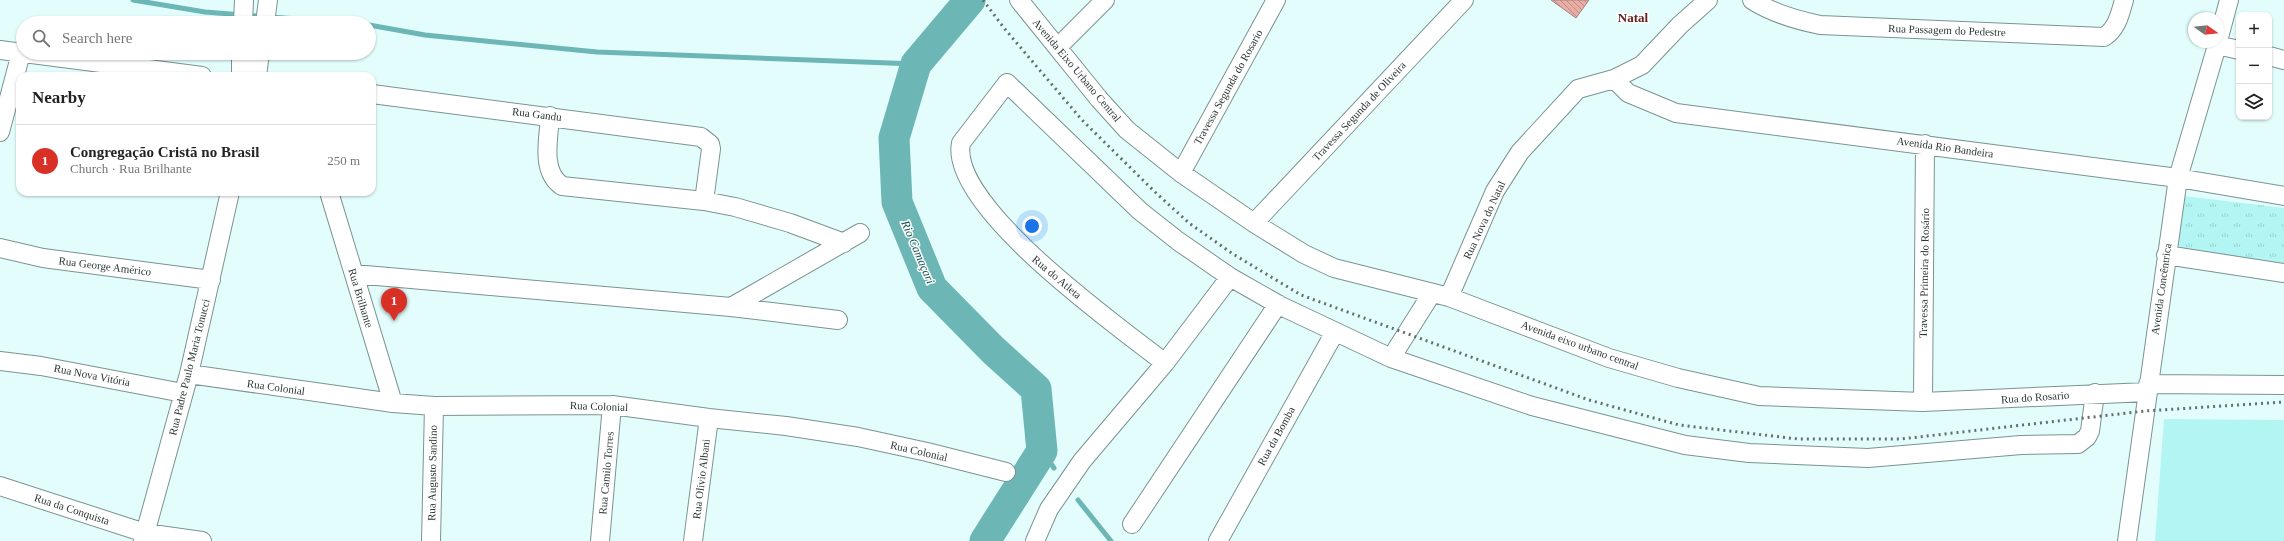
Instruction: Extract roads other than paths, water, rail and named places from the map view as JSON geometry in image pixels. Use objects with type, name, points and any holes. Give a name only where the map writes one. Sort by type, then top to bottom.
[{"type":"street","points":[[243,16],[244,0]]},
{"type":"street","name":"Avenida Eixo Urbano Central","points":[[1019,0],[1099,100],[1127,130],[1180,173],[1254,223]]},
{"type":"street","points":[[1058,47],[1105,0]]},
{"type":"street","name":"Travessa Segunda do Rosario","points":[[1180,173],[1276,0]]},
{"type":"street","name":"Travessa Segunda de Oliveira","points":[[1254,223],[1464,0]]},
{"type":"street","name":"Rua Nova do Natal","points":[[1391,358],[1441,295],[1495,192],[1520,152],[1578,89],[1614,80],[1642,65],[1680,25],[1708,0]]},
{"type":"street","name":"Rua Passagem do Pedestre","points":[[1752,0],[1762,6],[1793,19],[1820,25],[2104,37],[2110,33],[2117,23],[2124,0]]},
{"type":"street","name":"Avenida Concêntrica","points":[[2224,20],[2229,0]]},
{"type":"street","points":[[266,16],[268,1]]},
{"type":"street","points":[[2224,45],[2236,49]]},
{"type":"street","name":"Avenida Concêntrica","points":[[2127,541],[2147,388],[2178,178],[2217,48]]},
{"type":"street","points":[[0,50],[16,52]]},
{"type":"street","points":[[2272,57],[2284,60]]},
{"type":"street","points":[[17,72],[20,60]]},
{"type":"street","points":[[77,60],[171,72]]},
{"type":"street","points":[[241,72],[242,60]]},
{"type":"street","points":[[258,72],[259,60]]},
{"type":"street","points":[[0,132],[16,75]]},
{"type":"street","name":"Avenida Rio Bandeira","points":[[1614,80],[1628,93],[1676,112],[2178,178],[2284,196]]},
{"type":"street","name":"Rua do Atleta","points":[[1165,362],[1038,262],[990,211],[969,180],[960,155],[961,143],[1007,83],[1140,211],[1178,241],[1230,277]]},
{"type":"street","name":"Rua Gandu","points":[[376,94],[550,116],[701,137],[710,144],[711,149],[704,201]]},
{"type":"street","points":[[550,116],[547,161],[554,181],[562,186],[704,201],[790,223],[844,243]]},
{"type":"street","name":"Travessa Primeira do Rosário","points":[[1923,402],[1925,144]]},
{"type":"street","name":"Rua Padre Paulo Maria Tonucci","points":[[144,537],[188,374],[211,280],[229,196]]},
{"type":"street","name":"Rua Brilhante","points":[[330,196],[394,403]]},
{"type":"street","name":"Avenida eixo urbano central","points":[[1254,223],[1304,254],[1334,268],[1441,295],[1608,358],[1733,392],[1759,396],[1923,402]]},
{"type":"street","points":[[731,307],[860,233]]},
{"type":"street","name":"Rua George Américo","points":[[0,248],[43,258],[211,280]]},
{"type":"street","points":[[2166,255],[2284,273]]},
{"type":"street","points":[[354,274],[731,307],[838,320]]},
{"type":"street","points":[[1035,541],[1049,508],[1082,461],[1165,362],[1230,277],[1278,304],[1391,358],[1532,406],[1685,445],[1749,454],[1868,458],[2021,445],[2078,444],[2087,437],[2090,431],[2095,392]]},
{"type":"street","points":[[1132,524],[1278,304]]},
{"type":"street","name":"Rua da Bomba","points":[[1218,541],[1335,332]]},
{"type":"street","name":"Rua Nova Vitória","points":[[0,361],[41,366],[183,393]]},
{"type":"street","name":"Rua Colonial","points":[[188,374],[394,403],[434,406],[612,405],[709,418],[786,426],[858,437],[927,452],[1006,472]]},
{"type":"street","name":"Rua do Rosario","points":[[1923,402],[2008,399],[2147,388],[2284,386]]},
{"type":"street","name":"Rua Camilo Torres","points":[[600,541],[612,405]]},
{"type":"street","name":"Rua Augusto Sandino","points":[[431,541],[434,406]]},
{"type":"street","name":"Rua Olivio Albani","points":[[693,541],[709,418]]},
{"type":"street","name":"Rua da Conquista","points":[[0,486],[144,537],[202,541]]},
{"type":"waterway","points":[[133,0],[205,12],[257,16]]},
{"type":"waterway","name":"Rio Camaçari","points":[[970,0],[916,64],[894,138],[897,202],[932,288],[993,350],[1036,389],[1042,451],[985,541]]},
{"type":"waterway","points":[[376,26],[425,35],[597,52],[916,64]]},
{"type":"waterway","points":[[1042,451],[1054,468]]},
{"type":"waterway","points":[[1078,500],[1111,541]]},
{"type":"railway","points":[[983,0],[1004,28],[1082,120],[1155,192],[1189,223],[1233,254],[1301,295],[1589,400],[1679,425],[1798,439],[1901,439],[2145,411],[2284,402]]},
{"type":"place","name":"Congregação Cristã no Brasil","points":[[394,321]]},
{"type":"district","name":"Natal","points":[[1633,17]]}]
